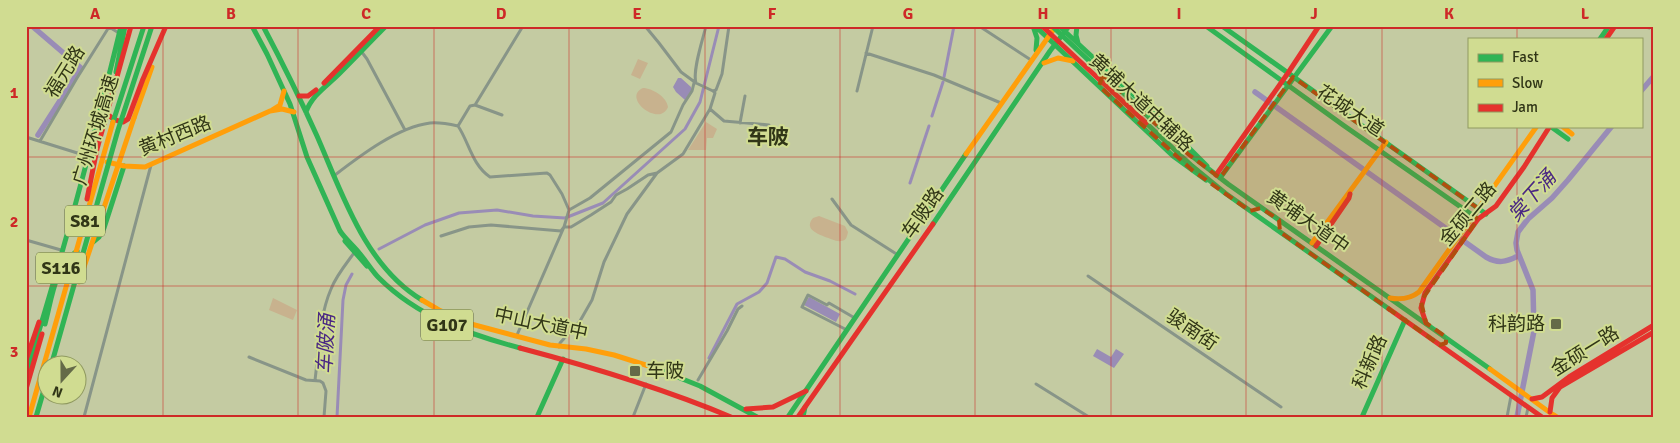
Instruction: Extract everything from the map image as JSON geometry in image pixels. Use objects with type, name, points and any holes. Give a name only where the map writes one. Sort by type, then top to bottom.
[{"type":"main road","points":[[88,156],[120,26]]},
{"type":"main road","points":[[114,86],[125,26]]},
{"type":"main road","points":[[79,242],[94,163],[131,26]]},
{"type":"main road","name":"广州环城高速","points":[[29,417],[112,126],[144,26]]},
{"type":"main road","name":"广州环城高速","points":[[54,356],[113,149],[152,26]]},
{"type":"main road","points":[[102,103],[105,112],[111,119],[123,122],[128,119],[142,79],[166,26]]},
{"type":"main road","points":[[66,313],[103,214],[166,26]]},
{"type":"main road","name":"中山大道中","points":[[252,26],[294,112],[308,157],[343,236],[371,269],[394,292],[421,312],[443,324],[476,336],[563,359],[646,384],[731,417]]},
{"type":"main road","name":"中山大道中","points":[[263,26],[279,52],[347,204],[370,250],[386,271],[401,286],[427,304],[457,319],[559,347],[590,350],[650,366],[692,382],[757,417]]},
{"type":"main road","points":[[306,112],[309,103],[314,97],[380,26]]},
{"type":"main road","points":[[299,96],[306,96],[314,92],[361,52],[386,26]]},
{"type":"main road","points":[[1034,26],[1037,38],[1035,54]]},
{"type":"main road","name":"黄埔大道中辅路","points":[[1034,26],[1178,160],[1217,187]]},
{"type":"main road","name":"黄埔大道中","points":[[1042,26],[1217,187],[1542,417]]},
{"type":"main road","points":[[1052,26],[1058,28]]},
{"type":"main road","points":[[1077,26],[1076,35],[1080,46]]},
{"type":"main road","name":"花城大道","points":[[1206,26],[1476,218]]},
{"type":"main road","name":"花城大道","points":[[1222,26],[1486,214]]},
{"type":"main road","points":[[1291,75],[1294,61],[1319,26]]},
{"type":"main road","points":[[1216,175],[1291,75],[1304,65],[1332,26]]},
{"type":"main road","points":[[1601,38],[1609,26]]},
{"type":"main road","points":[[1607,38],[1615,26]]},
{"type":"main road","name":"车陂路","points":[[788,417],[1035,54],[1047,38],[1058,28]]},
{"type":"main road","name":"黄埔大道中辅路","points":[[1058,28],[1069,28],[1080,46],[1216,175]]},
{"type":"main road","name":"黄埔大道中","points":[[1058,28],[1188,154],[1255,204],[1472,355],[1554,415]]},
{"type":"main road","name":"车陂路","points":[[798,417],[975,164],[1055,45],[1069,28]]},
{"type":"main road","points":[[267,54],[273,57],[279,52]]},
{"type":"main road","points":[[1078,66],[1080,57],[1089,54]]},
{"type":"main road","points":[[1031,60],[1037,61],[1041,66],[1056,58],[1073,61]]},
{"type":"main road","points":[[277,76],[279,71],[282,70],[289,74]]},
{"type":"main road","points":[[1099,86],[1101,76],[1110,74]]},
{"type":"main road","points":[[270,112],[280,104],[284,91]]},
{"type":"main road","points":[[270,112],[286,109],[294,112]]},
{"type":"main road","name":"黄村西路","points":[[88,156],[138,168],[151,165],[270,112]]},
{"type":"main road","name":"金硕二路","points":[[1389,298],[1404,299],[1417,294],[1476,218],[1479,208],[1536,128]]},
{"type":"main road","name":"金硕二路","points":[[1476,218],[1486,214],[1496,206],[1549,128]]},
{"type":"main road","points":[[1553,128],[1568,140]]},
{"type":"main road","points":[[1564,128],[1572,134]]},
{"type":"main road","points":[[1314,244],[1349,198],[1386,142]]},
{"type":"main road","name":"S116","points":[[26,373],[88,156]]},
{"type":"main road","name":"S116","points":[[26,389],[62,265],[70,256],[95,242],[99,237],[106,223],[124,166]]},
{"type":"main road","points":[[1250,211],[1256,210],[1255,204]]},
{"type":"main road","points":[[69,222],[63,251],[65,255],[70,256]]},
{"type":"main road","points":[[1280,232],[1279,226],[1286,224]]},
{"type":"main road","points":[[343,236],[347,245],[371,269]]},
{"type":"main road","name":"金硕二路","points":[[1426,323],[1421,309],[1423,297],[1458,242]]},
{"type":"main road","points":[[880,281],[882,288],[889,288]]},
{"type":"main road","points":[[868,300],[874,299],[876,306]]},
{"type":"main road","points":[[26,360],[44,304],[48,301]]},
{"type":"main road","name":"科新路","points":[[1362,417],[1405,320]]},
{"type":"main road","name":"金硕一路","points":[[1530,398],[1542,397],[1570,377],[1654,325]]},
{"type":"main road","name":"金硕一路","points":[[1554,415],[1549,403],[1552,395],[1560,387],[1654,332]]},
{"type":"main road","points":[[1440,345],[1446,343],[1446,337]]},
{"type":"main road","points":[[1467,364],[1467,357],[1472,355]]},
{"type":"main road","points":[[537,417],[563,359]]},
{"type":"main road","points":[[742,409],[773,407],[806,391]]},
{"type":"main road","points":[[803,417],[805,407]]},
{"type":"street","points":[[475,105],[523,26]]},
{"type":"street","points":[[645,26],[681,72],[696,83],[713,91]]},
{"type":"street","points":[[569,210],[590,198],[671,132],[694,83],[696,83],[697,64],[706,26]]},
{"type":"street","points":[[713,91],[716,90],[722,74],[729,26]]},
{"type":"street","points":[[857,91],[873,26]]},
{"type":"street","points":[[980,26],[1031,60]]},
{"type":"street","name":"福元路","points":[[40,142],[109,27],[119,33]]},
{"type":"street","points":[[361,52],[367,58],[405,130]]},
{"type":"street","points":[[866,53],[934,76],[1001,103]]},
{"type":"street","points":[[559,347],[560,343],[580,320],[592,300],[604,262],[627,214],[657,173],[684,154],[710,109],[715,93],[713,91]]},
{"type":"street","points":[[740,123],[745,96]]},
{"type":"street","points":[[458,126],[470,106],[475,105],[502,115]]},
{"type":"street","points":[[710,109],[724,121],[769,125]]},
{"type":"street","points":[[335,175],[405,130],[434,123],[458,126]]},
{"type":"street","points":[[458,126],[471,154],[485,174],[490,177],[547,173],[556,182],[569,210],[564,227],[516,336]]},
{"type":"street","points":[[26,137],[88,156]]},
{"type":"street","points":[[84,417],[151,165]]},
{"type":"street","points":[[441,236],[469,227],[491,225],[561,231],[564,227],[571,227],[612,202],[616,196],[648,175],[657,173]]},
{"type":"street","points":[[832,199],[851,225],[898,254]]},
{"type":"street","points":[[26,240],[61,250]]},
{"type":"street","points":[[315,380],[322,314],[338,275],[354,252]]},
{"type":"street","name":"骏南街","points":[[1088,276],[1281,407]]},
{"type":"street","points":[[845,330],[802,307],[808,295],[827,305],[829,303],[853,317]]},
{"type":"street","points":[[698,380],[738,309],[742,306]]},
{"type":"street","points":[[249,357],[306,380],[315,380],[323,383],[326,391],[324,417]]},
{"type":"street","points":[[633,417],[646,384]]},
{"type":"street","points":[[1036,384],[1089,417]]},
{"type":"street","points":[[1507,417],[1513,397]]},
{"type":"street","points":[[1526,417],[1527,407]]},
{"type":"highlighted area","points":[[1103,75],[1188,154],[1220,178],[1293,77],[1479,209],[1474,216],[1478,219],[1421,301],[1426,323],[1446,337],[1446,343],[1440,345],[1280,232],[1279,220],[1261,208],[1250,211],[1192,170],[1099,86]]},
{"type":"shaded area","points":[[638,59],[648,63],[640,79],[631,75]]},
{"type":"shaded area","points":[[678,78],[681,78],[691,87],[691,91],[685,100],[673,87]]},
{"type":"shaded area","points":[[643,88],[655,91],[665,100],[668,107],[664,113],[651,113],[639,104],[636,98],[637,93]]},
{"type":"shaded area","points":[[706,122],[717,129],[713,138],[707,138],[706,150],[688,150]]},
{"type":"shaded area","points":[[819,216],[845,226],[848,232],[847,237],[843,241],[835,240],[812,230],[810,225],[813,218]]},
{"type":"shaded area","points":[[809,297],[840,314],[836,322],[804,305]]},
{"type":"shaded area","points":[[273,298],[297,310],[293,320],[269,310]]},
{"type":"shaded area","points":[[1097,349],[1111,357],[1116,349],[1124,354],[1114,368],[1093,356]]},
{"type":"waterway","points":[[32,26],[81,68],[38,135]]},
{"type":"waterway","points":[[379,249],[425,225],[459,213],[497,210],[533,216],[565,218],[603,203],[685,129],[700,102],[719,26]]},
{"type":"waterway","points":[[944,77],[954,26]]},
{"type":"waterway","name":"棠下涌","points":[[1642,90],[1654,76]]},
{"type":"waterway","points":[[932,116],[943,82]]},
{"type":"waterway","points":[[1255,92],[1486,257],[1494,261],[1502,261],[1518,256]]},
{"type":"waterway","points":[[910,183],[929,126]]},
{"type":"waterway","name":"棠下涌","points":[[1517,417],[1534,331],[1533,290],[1517,250],[1518,232],[1528,219],[1552,198],[1568,180],[1610,128]]},
{"type":"waterway","points":[[709,358],[737,304],[759,292],[767,283],[776,257],[785,259],[805,272],[830,281],[855,294]]},
{"type":"waterway","name":"车陂涌","points":[[337,417],[343,300],[346,285],[352,274]]},
{"type":"tunnel","points":[[1646,26],[1654,29]]},
{"type":"traffic: fast","points":[[26,373],[77,200],[121,26]]},
{"type":"traffic: fast","points":[[116,72],[125,26]]},
{"type":"traffic: fast","points":[[113,122],[144,26]]},
{"type":"traffic: fast","points":[[54,356],[118,130],[152,26]]},
{"type":"traffic: fast","points":[[252,26],[290,104],[307,157],[340,231],[374,272],[394,292],[427,314],[482,337],[520,348]]},
{"type":"traffic: fast","points":[[263,26],[304,108],[346,204],[370,248],[402,286],[422,300]]},
{"type":"traffic: fast","points":[[306,112],[316,96],[386,26]]},
{"type":"traffic: fast","points":[[1033,26],[1037,38],[1036,50]]},
{"type":"traffic: fast","points":[[1035,26],[1173,156],[1206,180]]},
{"type":"traffic: fast","points":[[1052,26],[1150,118]]},
{"type":"traffic: fast","points":[[1059,26],[1167,126],[1207,166]]},
{"type":"traffic: fast","points":[[933,224],[1050,51],[1069,26]]},
{"type":"traffic: fast","points":[[1077,26],[1076,35],[1078,43]]},
{"type":"traffic: fast","points":[[1206,26],[1478,219]]},
{"type":"traffic: fast","points":[[1222,26],[1486,214]]},
{"type":"traffic: fast","points":[[1220,178],[1332,26]]},
{"type":"traffic: fast","points":[[1601,38],[1609,26]]},
{"type":"traffic: fast","points":[[1150,118],[1188,153],[1228,184],[1490,369]]},
{"type":"traffic: fast","points":[[1146,123],[1192,166],[1225,193],[1389,309]]},
{"type":"traffic: fast","points":[[1553,128],[1568,139]]},
{"type":"traffic: fast","points":[[788,417],[966,154]]},
{"type":"traffic: fast","points":[[93,242],[99,237],[104,228],[124,166]]},
{"type":"traffic: fast","points":[[345,241],[367,266]]},
{"type":"traffic: fast","points":[[45,324],[55,284],[63,266],[77,251]]},
{"type":"traffic: fast","points":[[1362,417],[1405,320]]},
{"type":"traffic: fast","points":[[537,417],[563,359]]},
{"type":"traffic: fast","points":[[655,368],[700,386],[757,417]]},
{"type":"traffic: fast","points":[[36,417],[39,406]]},
{"type":"traffic: fast","points":[[803,417],[805,407]]},
{"type":"traffic: slow","points":[[966,154],[1056,26]]},
{"type":"traffic: slow","points":[[1044,63],[1058,58],[1073,61]]},
{"type":"traffic: slow","points":[[134,118],[152,67]]},
{"type":"traffic: slow","points":[[272,110],[280,105],[284,91]]},
{"type":"traffic: slow","points":[[107,162],[124,166],[145,167],[270,111],[282,109],[294,112]]},
{"type":"traffic: slow","points":[[79,282],[134,118]]},
{"type":"traffic: slow","points":[[29,417],[113,122]]},
{"type":"traffic: slow","points":[[1390,298],[1405,298],[1419,292],[1536,128]]},
{"type":"traffic: slow","points":[[1564,128],[1572,134]]},
{"type":"traffic: slow","points":[[1312,243],[1386,142]]},
{"type":"traffic: slow","points":[[422,300],[439,310],[471,324],[550,345],[586,349],[614,355],[655,368]]},
{"type":"traffic: slow","points":[[1490,369],[1556,417]]},
{"type":"traffic: jam","points":[[87,199],[97,149],[131,26]]},
{"type":"traffic: jam","points":[[102,103],[112,118],[123,122],[128,119],[166,26]]},
{"type":"traffic: jam","points":[[324,83],[380,26]]},
{"type":"traffic: jam","points":[[1042,26],[1146,123]]},
{"type":"traffic: jam","points":[[1216,175],[1319,26]]},
{"type":"traffic: jam","points":[[1607,38],[1615,26]]},
{"type":"traffic: jam","points":[[299,96],[308,96],[316,90]]},
{"type":"traffic: jam","points":[[1426,323],[1421,308],[1425,293],[1478,219],[1496,206],[1549,128]]},
{"type":"traffic: jam","points":[[1316,246],[1350,194]]},
{"type":"traffic: jam","points":[[798,417],[933,224]]},
{"type":"traffic: jam","points":[[1389,309],[1542,417]]},
{"type":"traffic: jam","points":[[26,360],[39,322]]},
{"type":"traffic: jam","points":[[1532,399],[1542,397],[1569,377],[1654,325]]},
{"type":"traffic: jam","points":[[1550,412],[1552,398],[1560,387],[1654,332]]},
{"type":"traffic: jam","points":[[26,389],[42,334]]},
{"type":"traffic: jam","points":[[520,348],[627,379],[731,417]]},
{"type":"traffic: jam","points":[[746,409],[773,407],[806,391]]},
{"type":"place","name":"科韵路","points":[[1556,324]]},
{"type":"place","name":"车陂","points":[[635,371]]},
{"type":"district","name":"车陂","points":[[768,137]]}]
